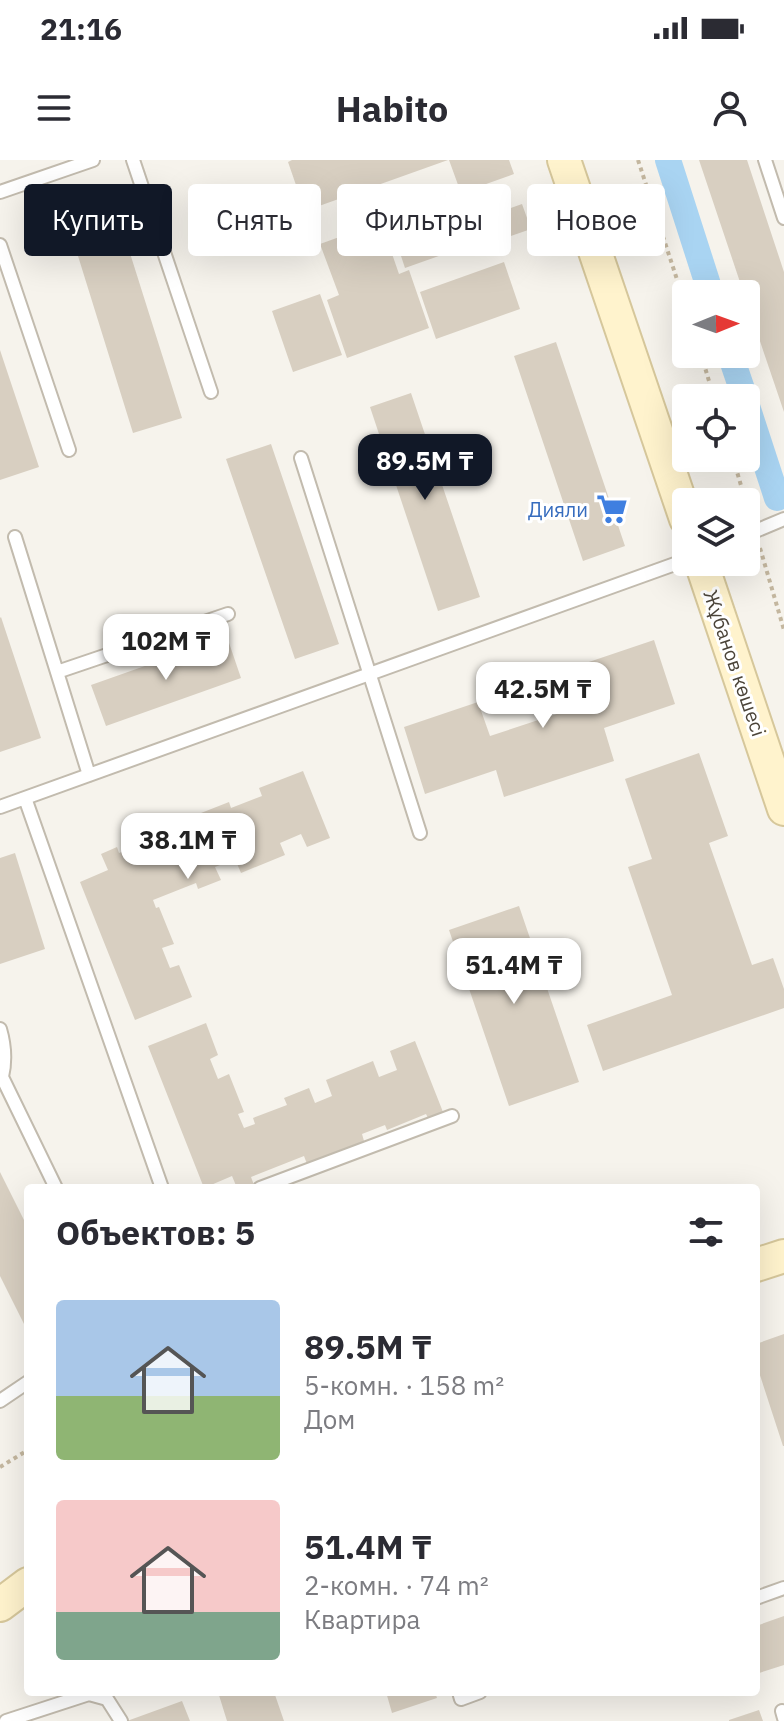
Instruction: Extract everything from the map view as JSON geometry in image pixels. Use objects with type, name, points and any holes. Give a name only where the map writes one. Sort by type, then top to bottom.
[{"type":"main road","points":[[564,160],[675,488]]},
{"type":"main road","name":"Жұбанов көшесі","points":[[706,576],[784,809]]},
{"type":"main road","points":[[760,1264],[784,1256]]},
{"type":"main road","points":[[0,1605],[24,1587]]},
{"type":"lane","points":[[0,192],[93,160]]},
{"type":"lane","points":[[133,160],[211,392]]},
{"type":"lane","points":[[765,160],[784,218]]},
{"type":"lane","points":[[0,245],[69,450]]},
{"type":"lane","points":[[301,458],[420,833]]},
{"type":"lane","points":[[760,529],[784,519]]},
{"type":"lane","points":[[15,537],[89,775]]},
{"type":"lane","points":[[0,807],[672,565]]},
{"type":"lane","points":[[57,672],[228,614]]},
{"type":"lane","points":[[25,798],[161,1184]]},
{"type":"lane","points":[[0,1029],[5,1063],[1,1077],[54,1184]]},
{"type":"lane","points":[[271,1184],[452,1116]]},
{"type":"lane","points":[[0,1401],[24,1385]]},
{"type":"lane","points":[[760,1597],[784,1588]]},
{"type":"lane","points":[[6,1721],[83,1696]]},
{"type":"lane","points":[[96,1696],[107,1699],[121,1721]]},
{"type":"path","points":[[638,160],[677,280]]},
{"type":"path","points":[[0,1467],[24,1452]]},
{"type":"building","points":[[448,160],[381,184],[337,184],[337,200],[321,205],[321,184],[296,184],[288,162]]},
{"type":"building","points":[[449,160],[509,160],[514,174],[486,184],[458,184]]},
{"type":"building","points":[[699,160],[747,160],[784,272],[784,412],[760,341],[760,280],[739,280]]},
{"type":"building","points":[[522,204],[527,230],[511,236],[511,208]]},
{"type":"building","points":[[337,238],[337,256],[393,256],[399,274],[409,270],[429,328],[347,358],[327,300],[339,295],[321,244]]},
{"type":"building","points":[[78,256],[131,256],[182,418],[133,433]]},
{"type":"building","points":[[401,256],[439,256],[405,268]]},
{"type":"building","points":[[504,262],[520,309],[436,339],[420,292]]},
{"type":"building","points":[[320,294],[342,355],[293,372],[272,311]]},
{"type":"building","points":[[556,342],[625,546],[583,561],[514,356]]},
{"type":"building","points":[[0,350],[39,467],[0,480]]},
{"type":"building","points":[[411,393],[480,597],[438,611],[370,407]]},
{"type":"building","points":[[271,444],[339,644],[295,659],[226,459]]},
{"type":"building","points":[[0,618],[41,738],[0,752]]},
{"type":"building","points":[[227,637],[241,678],[106,726],[91,685]]},
{"type":"building","points":[[654,640],[675,704],[604,728],[614,761],[504,797],[496,770],[425,794],[404,727],[478,702],[490,736],[593,702],[580,665]]},
{"type":"building","points":[[699,753],[728,836],[709,843],[752,965],[773,958],[784,989],[784,1008],[603,1071],[587,1025],[672,995],[628,867],[652,859],[625,779]]},
{"type":"building","points":[[303,771],[330,838],[307,847],[301,834],[280,843],[285,855],[241,873],[235,859],[215,867],[221,880],[198,889],[196,883],[153,900],[174,944],[162,948],[170,968],[179,965],[192,997],[135,1020],[80,882],[108,870],[101,854],[117,847],[119,853],[175,830],[173,824],[229,802],[231,808],[262,796],[259,788]]},
{"type":"building","points":[[15,853],[45,949],[0,964],[0,858]]},
{"type":"building","points":[[519,906],[579,1082],[509,1106],[449,930]]},
{"type":"building","points":[[206,1023],[218,1055],[210,1059],[218,1079],[229,1074],[244,1112],[238,1114],[244,1128],[255,1124],[253,1118],[287,1105],[284,1098],[309,1088],[315,1103],[332,1096],[326,1080],[373,1061],[379,1077],[397,1070],[390,1051],[415,1041],[443,1112],[428,1118],[426,1114],[387,1130],[385,1125],[362,1134],[364,1141],[307,1164],[304,1156],[251,1177],[254,1184],[235,1184],[232,1176],[213,1184],[202,1184],[148,1046]]},
{"type":"building","points":[[0,1172],[24,1220],[24,1324],[0,1276]]},
{"type":"building","points":[[784,1334],[784,1446],[760,1375],[760,1343]]},
{"type":"building","points":[[784,1616],[784,1665],[760,1673],[760,1625]]},
{"type":"building","points":[[219,1696],[275,1696],[284,1721],[227,1721]]},
{"type":"building","points":[[387,1696],[436,1696],[437,1698],[392,1713]]},
{"type":"building","points":[[182,1701],[190,1721],[127,1721]]},
{"type":"building","points":[[759,1710],[763,1721],[729,1721],[729,1720]]},
{"type":"waterway","points":[[668,160],[707,280]]},
{"type":"waterway","points":[[735,368],[740,384]]},
{"type":"waterway","points":[[760,446],[777,498]]},
{"type":"place","name":"Дияли","points":[[612,509]]}]
